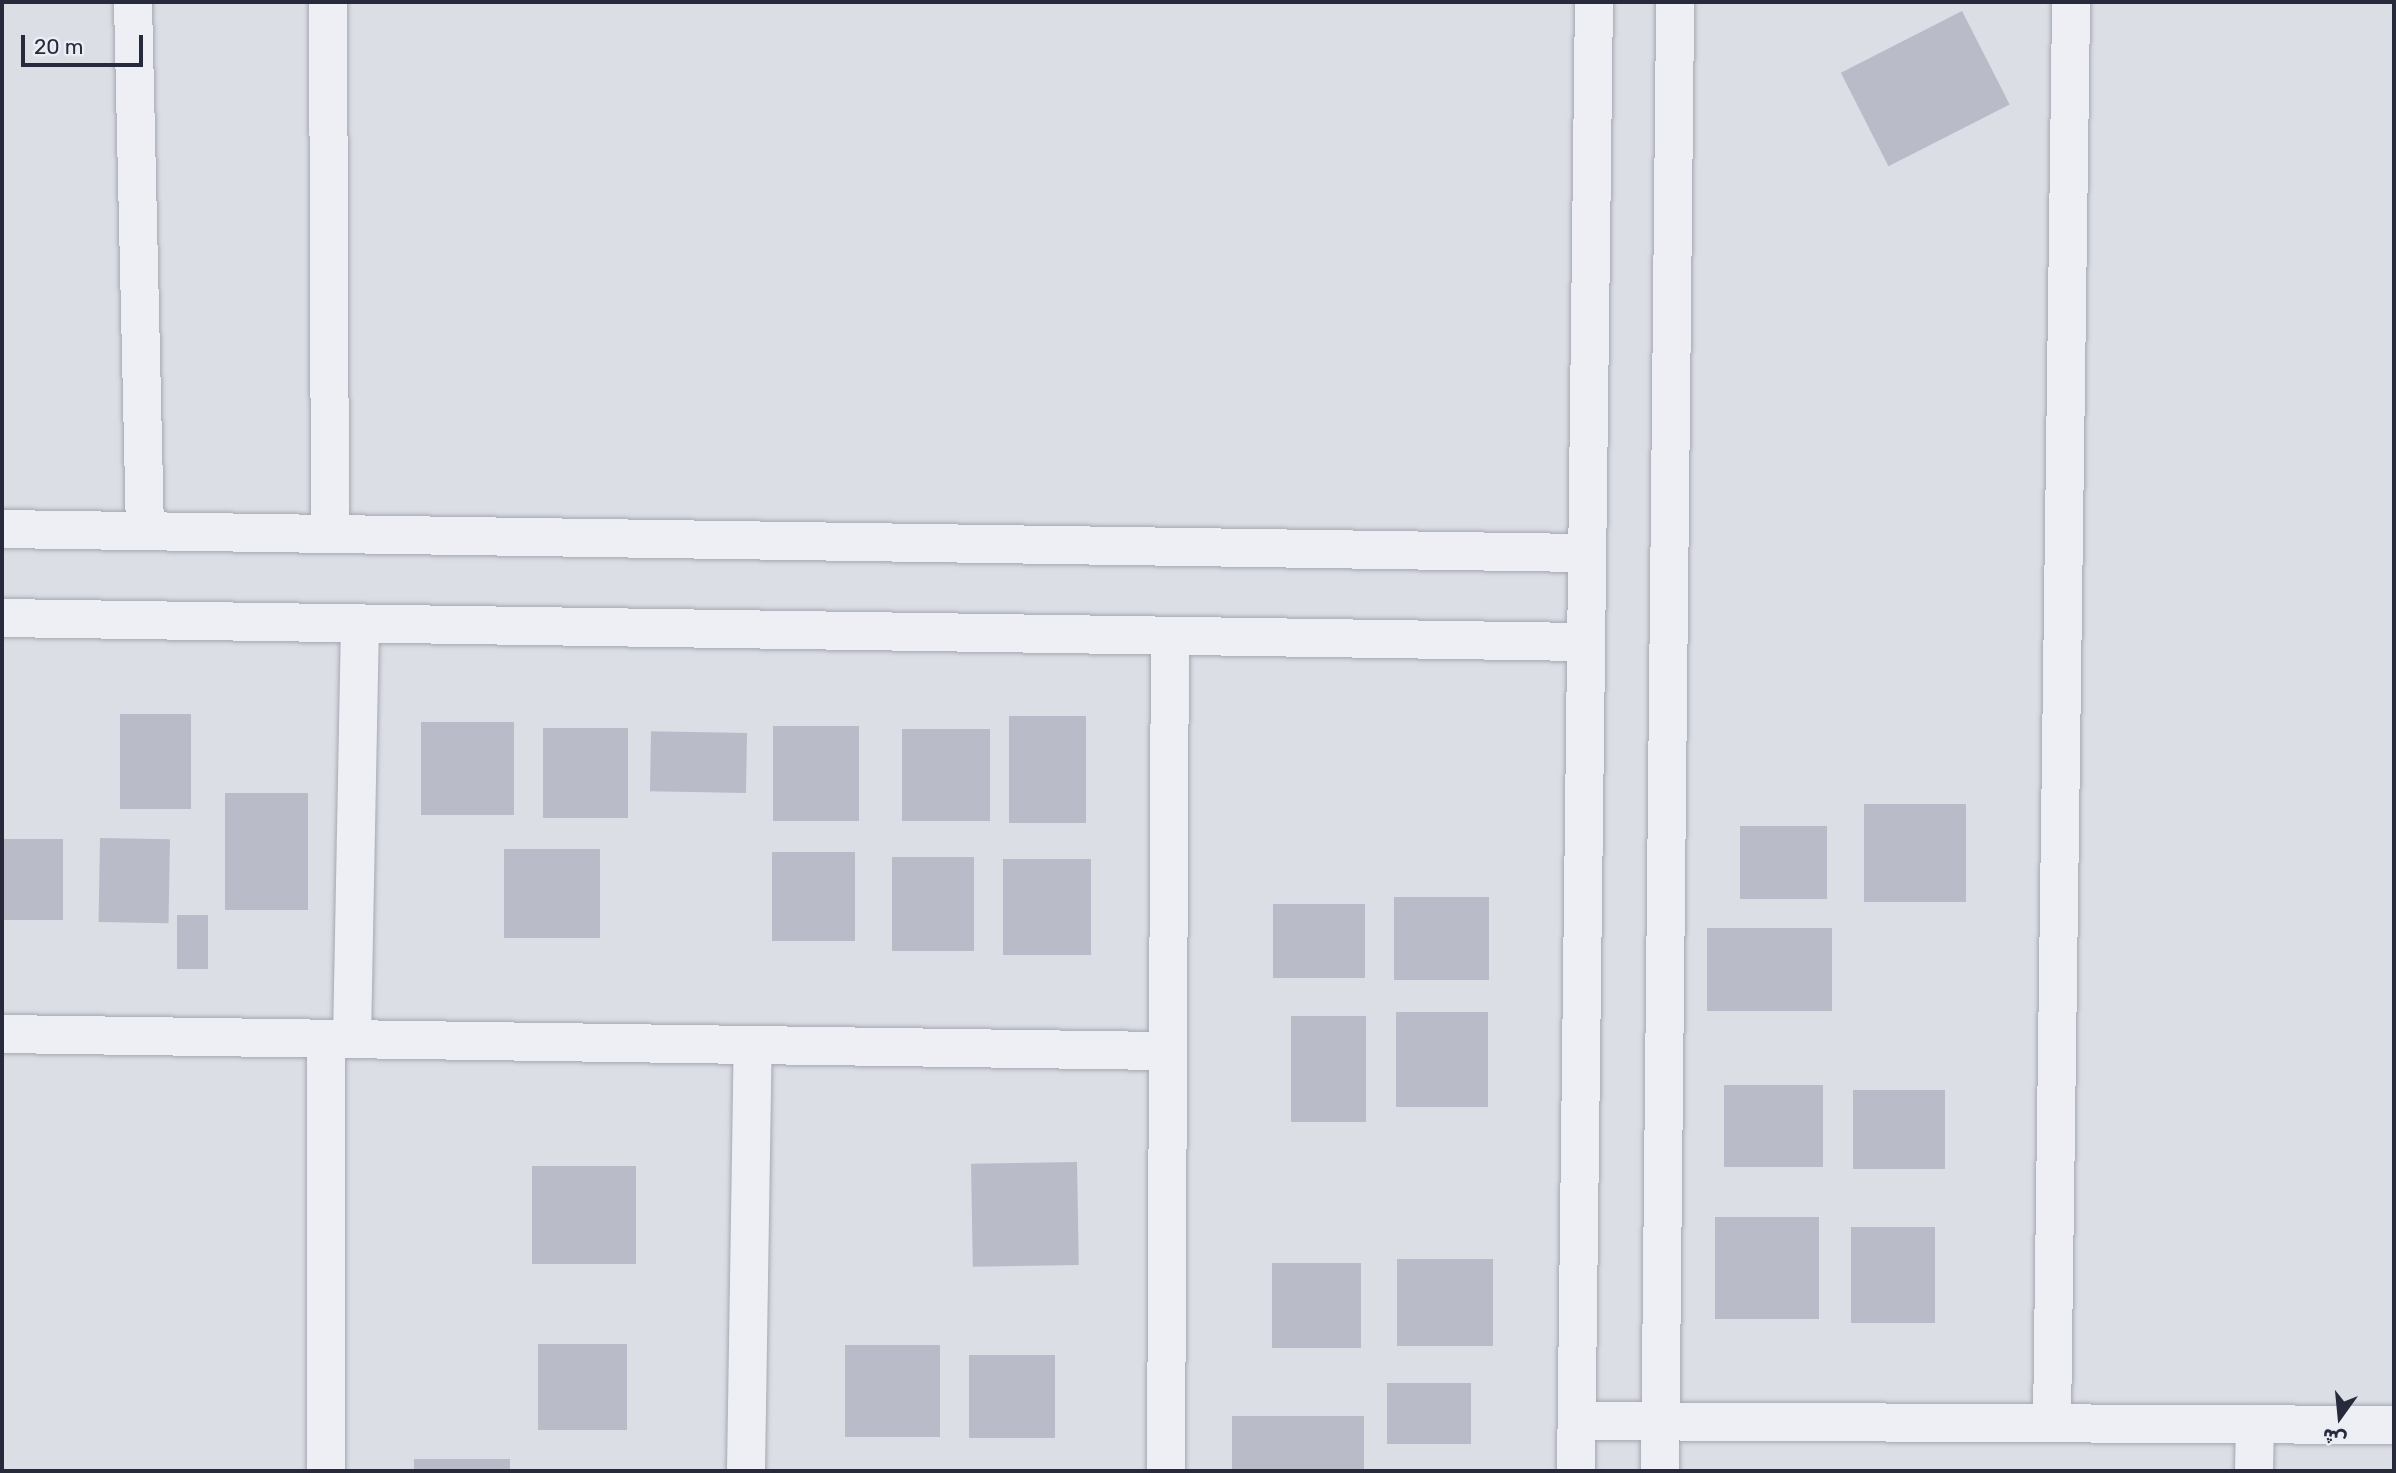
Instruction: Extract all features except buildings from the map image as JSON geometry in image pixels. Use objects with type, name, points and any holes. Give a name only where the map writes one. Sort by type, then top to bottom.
[{"type":"street","points":[[133,2],[145,531]]},
{"type":"street","points":[[328,2],[330,533]]},
{"type":"street","points":[[1576,1471],[1594,2]]},
{"type":"street","points":[[1660,1471],[1675,2]]},
{"type":"street","points":[[2052,1422],[2071,2]]},
{"type":"street","points":[[2,529],[1587,553]]},
{"type":"street","points":[[2,618],[1586,642]]},
{"type":"street","points":[[326,1471],[339,1039],[360,623]]},
{"type":"street","points":[[1166,1471],[1170,636]]},
{"type":"street","points":[[2,1034],[1168,1051]]},
{"type":"street","points":[[746,1471],[753,1045]]},
{"type":"street","points":[[1577,1421],[1661,1419],[2394,1425]]},
{"type":"street","points":[[2254,1471],[2255,1424]]}]
